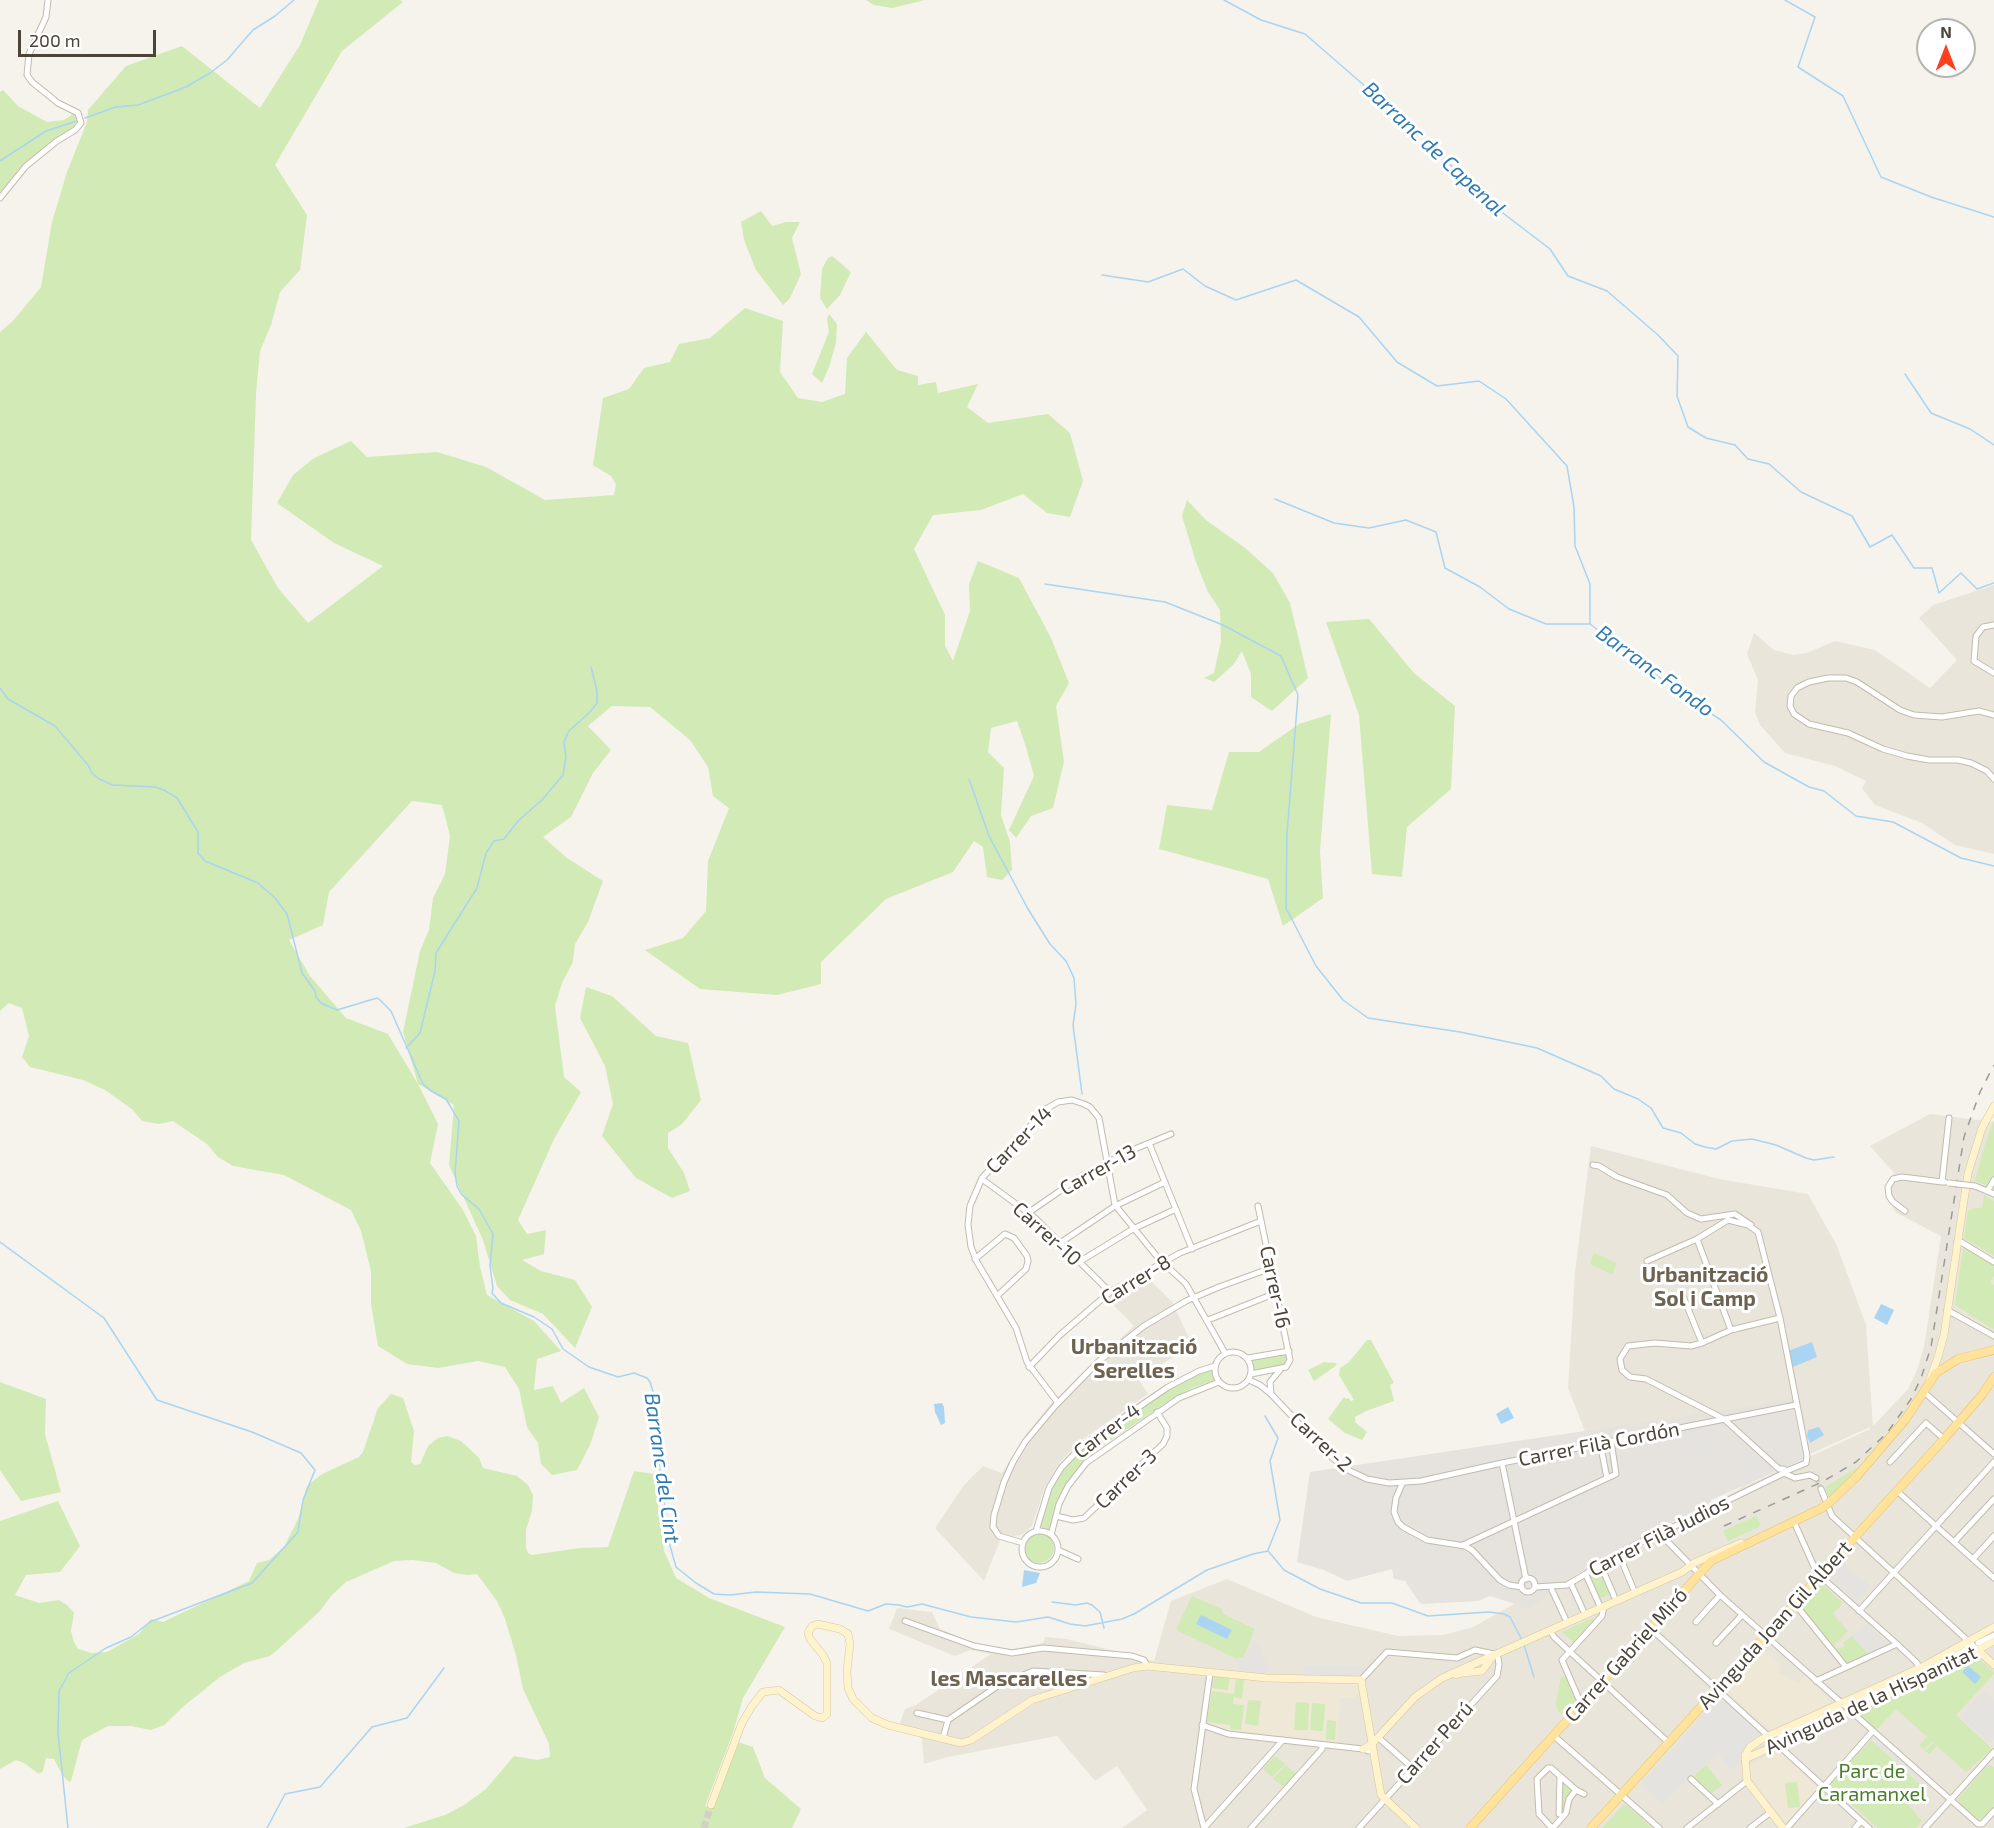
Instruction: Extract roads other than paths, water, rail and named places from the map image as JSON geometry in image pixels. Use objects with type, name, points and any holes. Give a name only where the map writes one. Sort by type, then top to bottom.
[{"type":"main road","name":"Carrer Gabriel Miró","points":[[1470,1828],[1713,1560],[1822,1508],[1872,1459],[1905,1420],[1936,1373],[1949,1363],[1992,1351]]},
{"type":"main road","name":"Avinguda Joan Gil Albert","points":[[1592,1828],[1944,1439],[1982,1395],[1994,1377]]},
{"type":"street","points":[[0,198],[26,166],[75,130],[81,123],[78,113],[57,103],[27,75],[29,54],[46,17],[48,0]]},
{"type":"street","points":[[1994,625],[1983,627],[1976,636],[1974,661],[1994,673]]},
{"type":"street","points":[[1994,715],[1979,711],[1942,717],[1914,715],[1900,710],[1857,682],[1846,678],[1828,678],[1809,682],[1797,688],[1791,696],[1794,714],[1809,724],[1848,734],[1883,749],[1907,756],[1971,763],[1983,768],[1994,779]]},
{"type":"street","name":"Carrer-14","points":[[1058,1403],[1029,1367],[1016,1328],[975,1259],[969,1240],[968,1218],[974,1194],[981,1179],[1046,1109],[1058,1101],[1066,1100],[1084,1104],[1090,1107],[1099,1118],[1115,1206],[1163,1263],[1186,1284],[1225,1353]]},
{"type":"street","points":[[1994,1106],[1982,1128],[1968,1173],[1940,1351],[1926,1388],[1994,1455]]},
{"type":"street","points":[[1942,1182],[1949,1118]]},
{"type":"street","name":"Carrer-13","points":[[1028,1212],[1083,1175],[1171,1134]]},
{"type":"street","points":[[1149,1143],[1192,1248]]},
{"type":"street","points":[[1593,1165],[1617,1177],[1667,1195],[1688,1213],[1701,1219],[1736,1214],[1747,1221],[1758,1233],[1780,1318],[1796,1405]]},
{"type":"street","points":[[1905,1211],[1889,1196],[1888,1187],[1893,1179],[1900,1177],[1975,1186],[1994,1194]]},
{"type":"street","name":"Carrer-10","points":[[981,1179],[1028,1212],[1110,1292]]},
{"type":"street","points":[[1988,1190],[1994,1180]]},
{"type":"street","points":[[1060,1243],[1115,1206],[1165,1182]]},
{"type":"street","name":"Carrer-16","points":[[1258,1206],[1290,1361],[1272,1380],[1271,1394]]},
{"type":"street","points":[[1079,1262],[1133,1229],[1176,1209]]},
{"type":"street","points":[[1647,1261],[1697,1239],[1728,1220],[1748,1225],[1758,1233]]},
{"type":"street","name":"Carrer-8","points":[[1029,1367],[1060,1335],[1110,1292],[1192,1248],[1261,1221]]},
{"type":"street","points":[[975,1259],[1005,1234],[1014,1238],[1027,1256],[1026,1269],[997,1296]]},
{"type":"street","points":[[1697,1239],[1731,1330]]},
{"type":"street","points":[[1957,1241],[1994,1262]]},
{"type":"street","points":[[1023,1543],[999,1536],[993,1527],[994,1515],[1004,1482],[1018,1453],[1058,1403],[1086,1373],[1122,1341],[1161,1315],[1195,1297],[1271,1268]]},
{"type":"street","points":[[1208,1320],[1276,1293]]},
{"type":"street","points":[[1683,1296],[1702,1343]]},
{"type":"street","points":[[1947,1310],[1994,1336]]},
{"type":"street","points":[[1780,1318],[1731,1330],[1691,1346],[1655,1343],[1628,1346],[1620,1359],[1622,1370],[1630,1377],[1646,1379],[1724,1419],[1782,1472],[1795,1478],[1810,1475],[1816,1478]]},
{"type":"street","points":[[1248,1358],[1252,1369],[1245,1384],[1229,1388],[1219,1382],[1215,1374],[1215,1366],[1225,1353],[1237,1352],[1248,1358],[1288,1352]]},
{"type":"street","name":"Carrer-4","points":[[1036,1531],[1049,1488],[1061,1468],[1082,1446],[1168,1387],[1199,1371],[1215,1366]]},
{"type":"street","points":[[1250,1377],[1284,1368]]},
{"type":"street","name":"Carrer-2","points":[[1250,1377],[1271,1394],[1327,1453],[1346,1469],[1378,1482],[1402,1484]]},
{"type":"street","name":"Carrer-4","points":[[1051,1535],[1068,1486],[1086,1463],[1157,1412],[1186,1395],[1219,1382]]},
{"type":"street","name":"Carrer Filà Cordón","points":[[1402,1484],[1796,1405]]},
{"type":"street","name":"Carrer Filà Judios","points":[[1535,1587],[1567,1585],[1638,1543],[1661,1535],[1782,1472],[1806,1463],[1808,1456],[1796,1405]]},
{"type":"street","name":"Carrer-3","points":[[1056,1516],[1073,1520],[1084,1518],[1163,1444],[1167,1436],[1167,1428],[1157,1412]]},
{"type":"street","points":[[1890,1462],[1926,1423],[1944,1439]]},
{"type":"street","points":[[1463,1545],[1615,1475],[1617,1472],[1611,1441]]},
{"type":"street","points":[[1600,1443],[1608,1478]]},
{"type":"street","points":[[1859,1611],[1994,1462]]},
{"type":"street","points":[[1502,1463],[1526,1579]]},
{"type":"street","points":[[1402,1484],[1394,1509],[1401,1525],[1423,1538],[1463,1545],[1472,1550],[1500,1580],[1509,1586],[1522,1587],[1529,1592],[1535,1587],[1533,1580],[1526,1579]]},
{"type":"street","points":[[1821,1489],[1832,1516],[1968,1645],[1978,1647],[1994,1665]]},
{"type":"street","points":[[1897,1491],[1994,1578]]},
{"type":"street","points":[[1954,1542],[1994,1498]]},
{"type":"street","points":[[1794,1522],[1815,1570],[1820,1576],[1897,1644],[1920,1668]]},
{"type":"street","points":[[1036,1531],[1044,1531],[1051,1535],[1057,1545],[1056,1556],[1049,1564],[1039,1566],[1029,1563],[1023,1554],[1023,1543],[1027,1535],[1036,1531]]},
{"type":"street","points":[[1661,1535],[1720,1595],[1841,1706],[1850,1709],[1872,1732],[1979,1825],[1994,1811]]},
{"type":"street","points":[[1973,1559],[1994,1536]]},
{"type":"street","points":[[711,1805],[742,1723],[763,1692],[779,1690],[815,1716],[822,1718],[826,1714],[827,1665],[823,1655],[809,1637],[809,1629],[814,1625],[840,1629],[848,1634],[850,1644],[846,1683],[851,1695],[860,1706],[878,1722],[961,1743],[969,1741],[1028,1702],[1110,1675],[1147,1666],[1267,1678],[1361,1680],[1387,1652],[1457,1658],[1466,1656],[1472,1651],[1483,1655],[1495,1654],[1547,1632],[1601,1605],[1682,1572],[1689,1565],[1742,1542],[1752,1541]]},
{"type":"street","points":[[1058,1550],[1078,1559]]},
{"type":"street","points":[[1620,1557],[1633,1588]]},
{"type":"street","points":[[1602,1568],[1614,1596]]},
{"type":"street","points":[[1581,1704],[1562,1660],[1602,1616],[1601,1605],[1587,1577]]},
{"type":"street","points":[[1522,1587],[1526,1579]]},
{"type":"street","points":[[1572,1586],[1583,1610]]},
{"type":"street","points":[[1552,1590],[1565,1618]]},
{"type":"street","points":[[1696,1622],[1720,1595]]},
{"type":"street","points":[[1795,1604],[1846,1667]]},
{"type":"street","points":[[1716,1644],[1742,1615]]},
{"type":"street","points":[[905,1621],[974,1646],[1012,1653],[1043,1648],[1132,1656],[1144,1660],[1147,1666]]},
{"type":"street","name":"Avinguda de la Hispanitat","points":[[1779,1741],[1931,1670],[1994,1627]]},
{"type":"street","points":[[1650,1628],[1769,1736],[1779,1741],[1869,1828]]},
{"type":"street","points":[[1547,1632],[1669,1743]]},
{"type":"street","name":"Avinguda de la Hispanitat","points":[[1850,1709],[1936,1673],[1994,1635]]},
{"type":"street","name":"Avinguda de la Hispanitat","points":[[1978,1647],[1994,1641]]},
{"type":"street","points":[[1816,1681],[1897,1644]]},
{"type":"street","name":"Avinguda de la Hispanitat","points":[[1745,1759],[1750,1747],[1769,1736],[1841,1706],[1968,1645]]},
{"type":"street","points":[[1202,1725],[1228,1734],[1363,1749],[1372,1747],[1431,1690],[1460,1673],[1482,1671],[1495,1654]]},
{"type":"street","name":"Carrer Perú","points":[[1359,1828],[1497,1676],[1499,1664],[1495,1654]]},
{"type":"street","points":[[1483,1655],[1485,1667]]},
{"type":"street","points":[[1372,1747],[1419,1693],[1442,1677],[1483,1655]]},
{"type":"street","points":[[1463,1667],[1466,1656]]},
{"type":"street","points":[[1463,1667],[1473,1673]]},
{"type":"street","points":[[943,1738],[948,1720],[999,1685],[1033,1671],[1110,1675]]},
{"type":"street","points":[[1204,1828],[1194,1789],[1210,1673]]},
{"type":"street","points":[[1361,1680],[1381,1795],[1415,1828]]},
{"type":"street","name":"Avinguda de la Hispanitat","points":[[1745,1759],[1841,1706]]},
{"type":"street","points":[[917,1713],[948,1720]]},
{"type":"street","points":[[1745,1759],[1747,1781],[1785,1828],[1872,1732]]},
{"type":"street","points":[[1553,1735],[1659,1828]]},
{"type":"street","points":[[1204,1828],[1283,1740]]},
{"type":"street","points":[[1381,1740],[1413,1768]]},
{"type":"street","points":[[1251,1828],[1322,1749],[1322,1745]]},
{"type":"street","points":[[1925,1828],[1994,1752]]},
{"type":"street","points":[[1989,1758],[1994,1763]]},
{"type":"street","points":[[1576,1791],[1569,1799],[1566,1813],[1550,1827],[1539,1814],[1536,1782],[1548,1768],[1551,1768],[1576,1791],[1584,1794]]},
{"type":"street","points":[[1559,1814],[1560,1776]]},
{"type":"street","points":[[1691,1779],[1718,1804]]},
{"type":"street","points":[[1687,1828],[1747,1781]]},
{"type":"street","points":[[1750,1828],[1771,1812]]},
{"type":"street","points":[[1855,1828],[1861,1821]]},
{"type":"water","points":[[1881,1304],[1894,1310],[1887,1325],[1874,1318]]},
{"type":"water","points":[[1812,1342],[1817,1357],[1793,1367],[1788,1351]]},
{"type":"water","points":[[942,1403],[945,1423],[941,1425],[934,1404]]},
{"type":"water","points":[[1508,1407],[1514,1418],[1501,1424],[1496,1414]]},
{"type":"water","points":[[1819,1427],[1824,1435],[1810,1443],[1807,1436],[1808,1430]]},
{"type":"water","points":[[1024,1570],[1040,1573],[1036,1583],[1022,1587]]},
{"type":"water","points":[[1201,1615],[1232,1630],[1227,1639],[1196,1624]]},
{"type":"water","points":[[1968,1666],[1981,1677],[1975,1684],[1962,1672]]},
{"type":"waterway","points":[[85,118],[116,107],[138,105],[186,87],[227,60],[253,30],[294,0]]},
{"type":"waterway","name":"Barranc de Capenal","points":[[1224,0],[1261,20],[1305,34],[1427,140],[1478,194],[1550,249],[1568,276],[1607,291],[1658,335],[1678,356],[1677,396],[1688,427],[1706,438],[1735,445],[1748,459],[1769,464],[1801,492],[1852,516],[1870,547],[1892,535],[1914,568],[1932,568],[1939,593],[1961,573],[1977,589],[1994,583]]},
{"type":"waterway","points":[[1785,0],[1815,17],[1798,67],[1843,96],[1881,177],[1931,197],[1994,217]]},
{"type":"waterway","points":[[0,161],[46,131],[77,121]]},
{"type":"waterway","name":"Barranc Fondo","points":[[1102,275],[1148,282],[1183,269],[1205,286],[1236,300],[1296,280],[1359,317],[1397,362],[1437,386],[1479,381],[1506,399],[1567,466],[1574,507],[1575,546],[1590,584],[1590,624],[1681,694],[1721,720],[1764,762],[1809,787],[1824,791],[1856,816],[1893,822],[1961,858],[1994,866]]},
{"type":"waterway","points":[[1905,374],[1931,413],[1970,429],[1994,445]]},
{"type":"waterway","points":[[1275,499],[1334,523],[1369,528],[1406,520],[1436,532],[1445,568],[1480,587],[1509,609],[1546,624],[1590,624]]},
{"type":"waterway","points":[[1045,584],[1165,602],[1223,625],[1281,656],[1298,695],[1287,834],[1286,908],[1316,966],[1343,1000],[1368,1018],[1460,1032],[1537,1048],[1601,1076],[1614,1089],[1638,1099],[1651,1108],[1663,1128],[1681,1133],[1695,1144],[1716,1149],[1732,1141],[1752,1139],[1776,1145],[1814,1160],[1834,1157]]},
{"type":"waterway","points":[[406,1048],[420,1033],[435,971],[436,953],[477,888],[486,853],[494,841],[504,839],[519,820],[542,800],[563,775],[566,757],[564,742],[569,731],[597,703],[597,691],[591,667]]},
{"type":"waterway","name":"Barranc del Cint","points":[[0,688],[8,699],[55,726],[99,779],[113,785],[155,787],[177,798],[198,832],[198,853],[205,861],[258,883],[275,898],[287,914],[302,973],[321,1003],[337,1010],[377,998],[391,1011],[423,1084],[446,1099],[459,1121],[455,1173],[457,1186],[462,1195],[479,1209],[493,1234],[490,1266],[492,1293],[501,1303],[534,1317],[552,1329],[563,1349],[589,1367],[618,1377],[634,1373],[647,1378],[650,1382],[659,1410],[658,1454],[669,1542],[676,1567],[696,1583],[714,1594],[756,1592],[810,1594],[868,1611],[886,1604],[907,1607],[922,1604],[971,1617],[1016,1622],[1048,1617],[1085,1626],[1122,1619],[1207,1570],[1268,1551]]},
{"type":"waterway","points":[[969,779],[989,836],[1028,909],[1050,944],[1066,961],[1074,978],[1076,1004],[1073,1025],[1082,1094]]},
{"type":"waterway","points":[[0,1242],[104,1318],[157,1400],[252,1432],[301,1453],[315,1470],[303,1500],[298,1532],[252,1583],[150,1622],[131,1637],[106,1648],[69,1673],[59,1691],[58,1732],[68,1828]]},
{"type":"waterway","points":[[1265,1416],[1278,1438],[1270,1461],[1280,1520],[1268,1550]]},
{"type":"waterway","points":[[1269,1552],[1284,1570],[1320,1589],[1361,1603],[1392,1603],[1428,1616],[1489,1612],[1504,1614],[1510,1617],[1522,1640]]},
{"type":"waterway","points":[[1052,1602],[1092,1605],[1100,1612],[1104,1628]]},
{"type":"waterway","points":[[1524,1645],[1534,1677]]},
{"type":"waterway","points":[[267,1828],[285,1794],[320,1787],[372,1727],[407,1718],[444,1668]]},
{"type":"tunnel","points":[[1816,1478],[1821,1489]]},
{"type":"tunnel","points":[[704,1828],[711,1805]]},
{"type":"railway","points":[[1724,1526],[1822,1482],[1856,1462],[1887,1433],[1911,1399],[1931,1347],[1964,1137],[1980,1092],[1994,1065]]},
{"type":"district","name":"Urbanització Sol i Camp","points":[[1705,1287]]},
{"type":"district","name":"Urbanització Serelles","points":[[1134,1359]]},
{"type":"district","name":"les Mascarelles","points":[[1009,1679]]},
{"type":"park label","name":"Parc de Caramanxel","points":[[1872,1782]]}]
